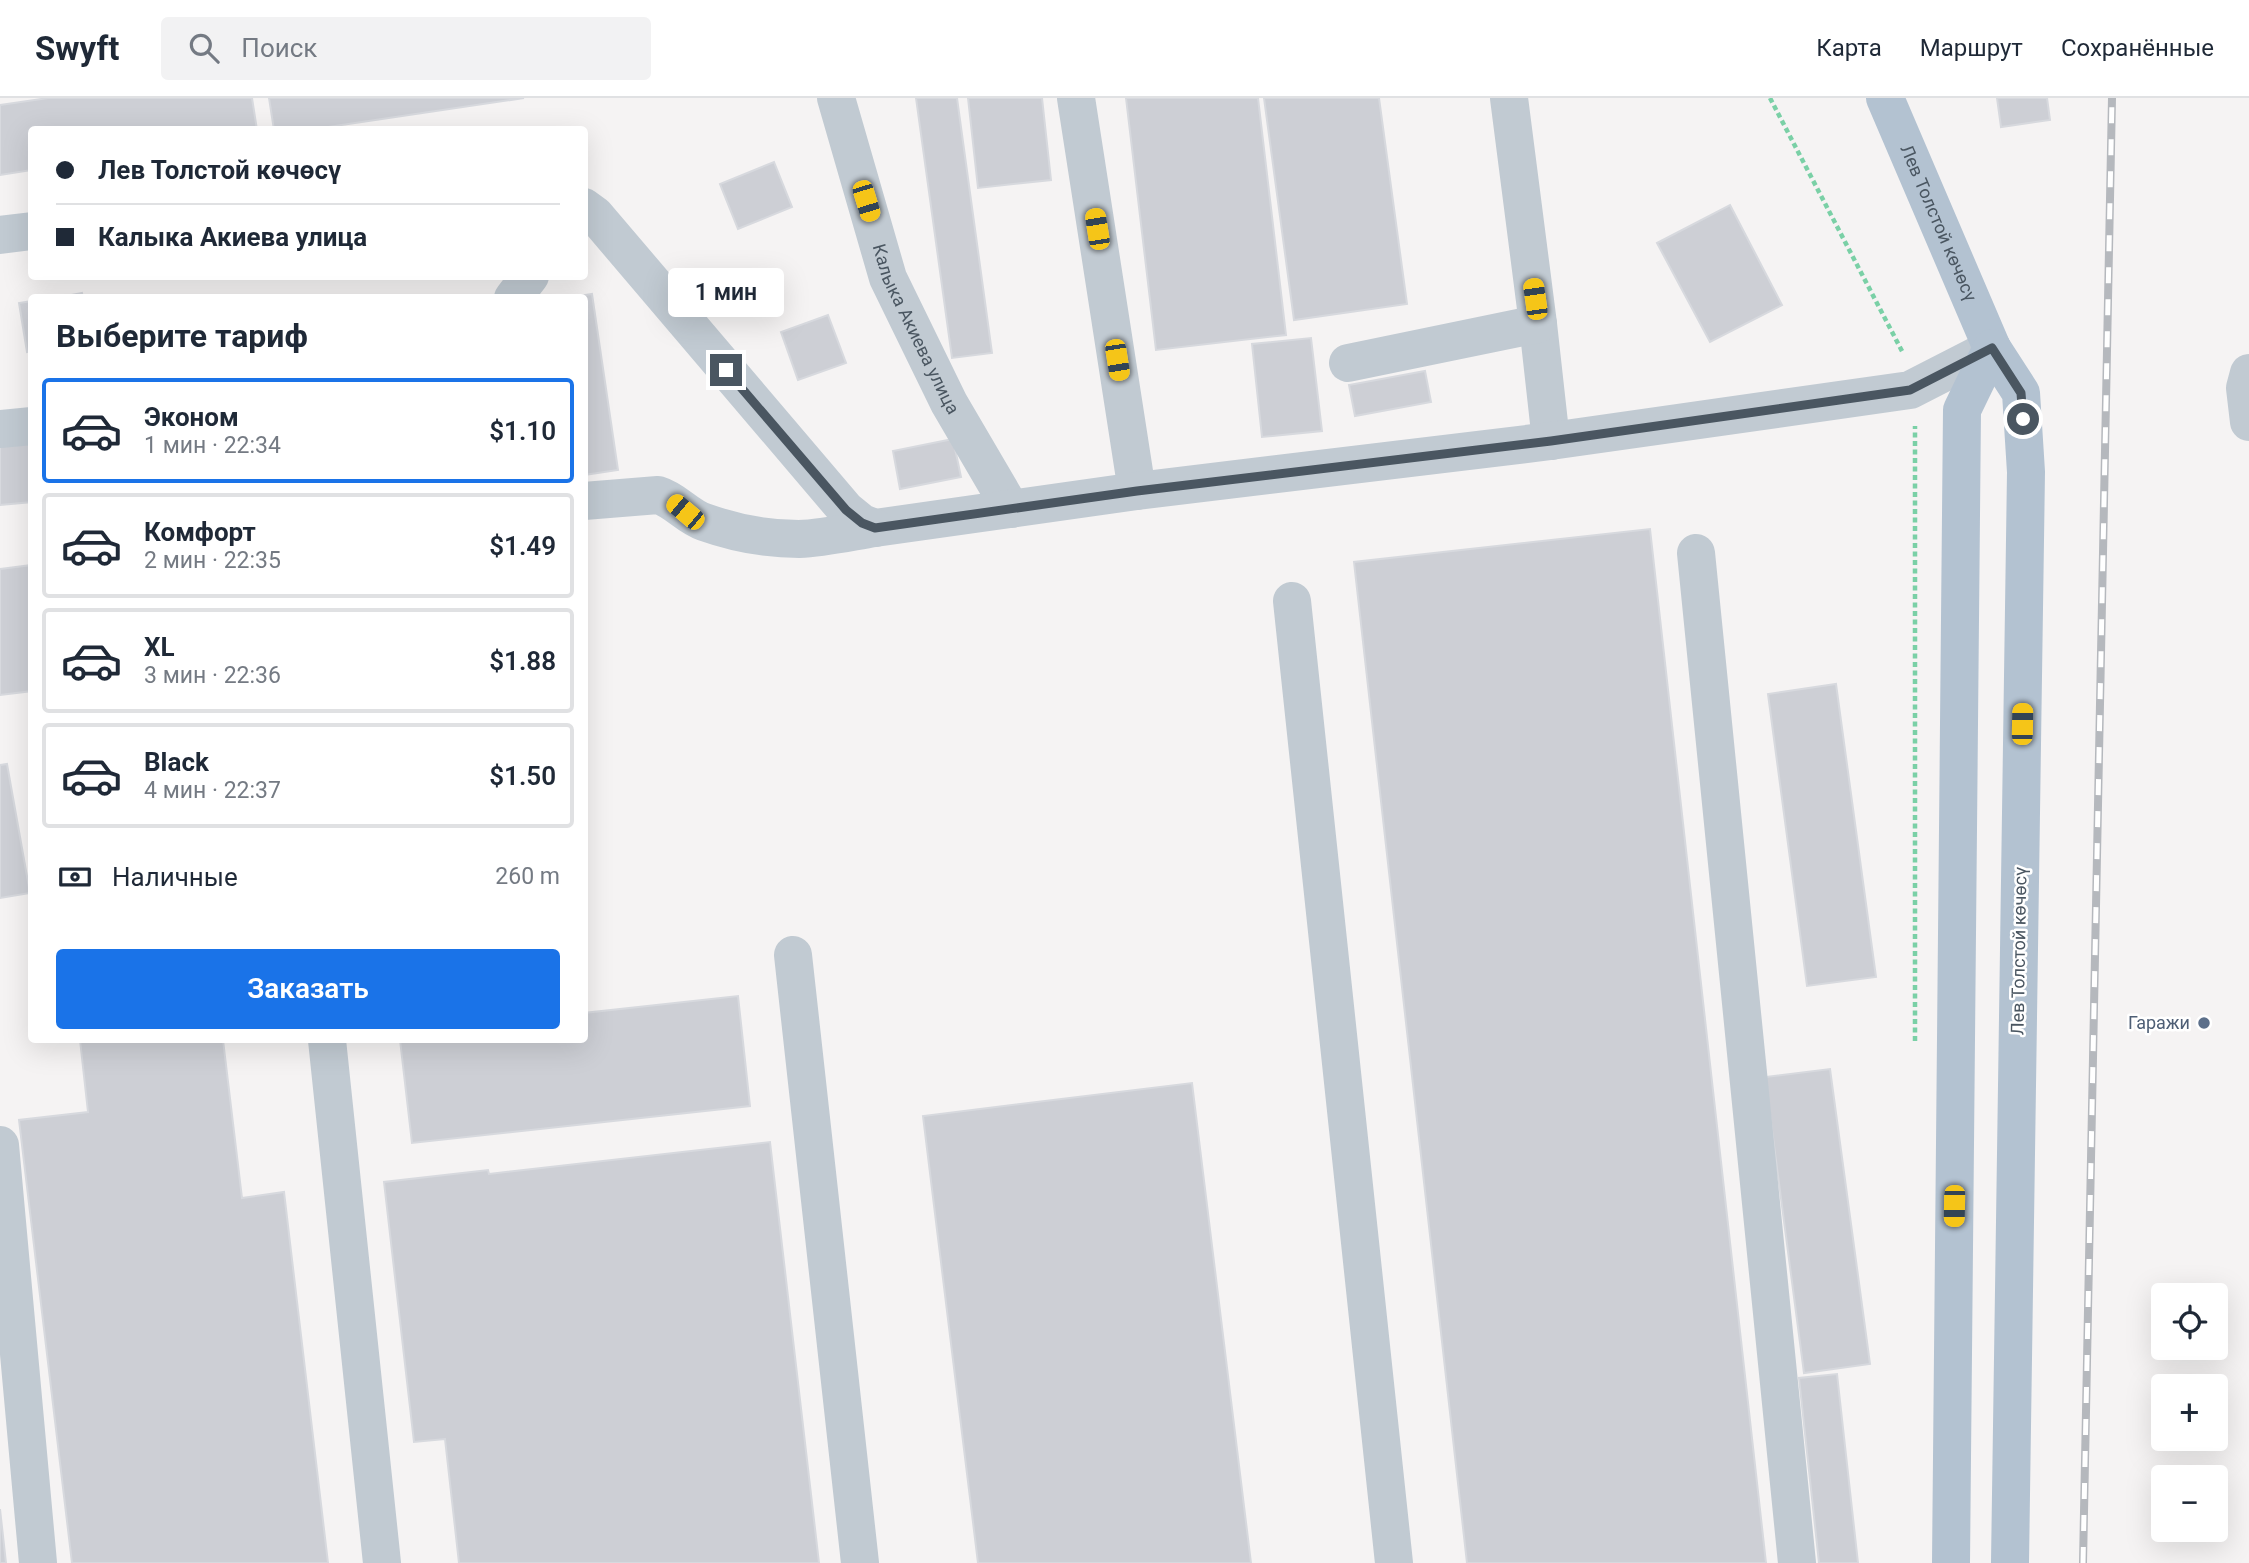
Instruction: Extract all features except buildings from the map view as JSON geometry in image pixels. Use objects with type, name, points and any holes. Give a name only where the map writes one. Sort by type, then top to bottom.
[{"type":"main road","name":"Лев Толстой көчөсү","points":[[1885,98],[1992,348],[2021,393],[2026,472],[2010,1563]]},
{"type":"main road","points":[[1951,1563],[1962,410],[1992,348]]},
{"type":"street","name":"Калыка Акиева улица","points":[[836,98],[888,278],[949,403],[1011,509]]},
{"type":"street","points":[[1076,98],[1137,491]]},
{"type":"street","points":[[1509,98],[1551,441]]},
{"type":"street","points":[[588,215],[846,510],[862,523],[875,528]]},
{"type":"street","points":[[0,235],[28,232]]},
{"type":"street","points":[[516,294],[527,280]]},
{"type":"street","points":[[1348,363],[1538,324]]},
{"type":"street","points":[[588,501],[658,495],[668,498],[701,521],[749,536],[801,539],[1137,491],[1551,441],[1910,390],[1992,348]]},
{"type":"street","points":[[2249,373],[2245,388],[2249,422]]},
{"type":"street","points":[[0,429],[28,426]]},
{"type":"street","points":[[1696,553],[1797,1563]]},
{"type":"street","points":[[1293,601],[1394,1563]]},
{"type":"street","points":[[793,954],[859,1563]]},
{"type":"street","points":[[327,1043],[382,1563]]},
{"type":"street","points":[[0,1145],[38,1563]]},
{"type":"path","points":[[1770,98],[1904,354]]},
{"type":"path","points":[[1915,418],[1915,1046]]},
{"type":"railway","points":[[2083,1563],[2112,98]]},
{"type":"place","name":"Гаражи","points":[[2204,1023]]},
{"type":"route","points":[[726,370],[846,510],[862,523],[875,528],[1137,491],[1551,441],[1910,390],[1992,348],[2021,393],[2023,419]]}]
